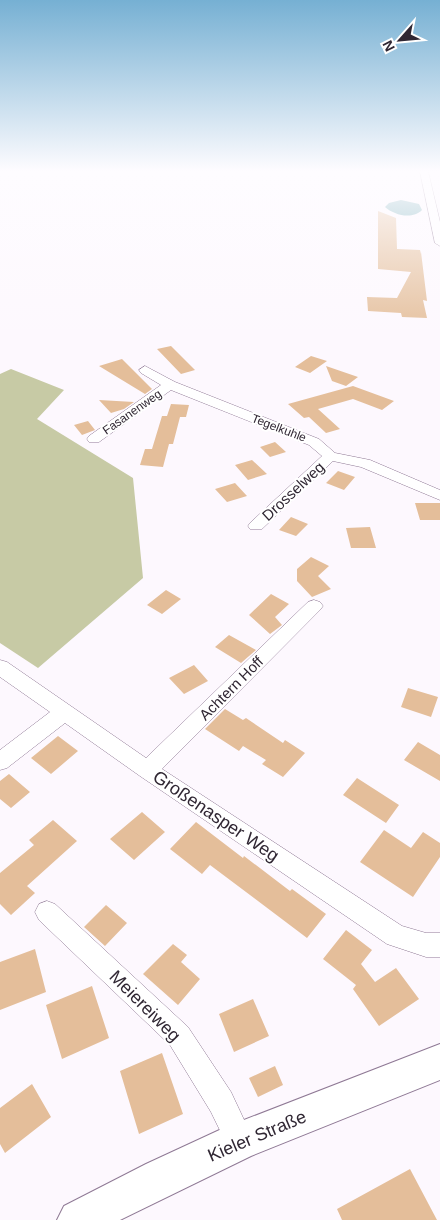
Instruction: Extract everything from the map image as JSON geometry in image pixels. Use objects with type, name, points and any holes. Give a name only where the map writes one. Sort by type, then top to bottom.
[{"type":"main road","name":"Kieler Straße","points":[[78,1220],[160,1178],[240,1141],[440,1062]]},
{"type":"street","name":"Tegelkuhle","points":[[145,370],[170,385],[314,442],[330,456],[365,463],[440,494]]},
{"type":"street","name":"Fasanenweg","points":[[94,439],[170,385]]},
{"type":"street","name":"Drosselweg","points":[[256,526],[330,456]]},
{"type":"street","name":"Achtern Hoff","points":[[147,770],[314,606]]},
{"type":"street","name":"Großenasper Weg","points":[[0,667],[63,713],[396,936],[426,945],[440,945]]},
{"type":"street","points":[[0,762],[63,713]]},
{"type":"street","name":"Meiereiweg","points":[[47,912],[178,1036],[221,1102],[240,1141]]},
{"type":"green space","points":[[11,369],[64,390],[37,419],[133,478],[143,578],[38,668],[0,643],[0,374]]},
{"type":"building","points":[[378,228],[396,228],[397,249],[420,250],[421,254],[421,252],[427,301],[423,300],[427,318],[402,317],[401,313],[368,311],[367,297],[397,298],[411,272],[378,269]]},
{"type":"building","points":[[171,346],[195,370],[181,374],[157,349]]},
{"type":"building","points":[[311,356],[327,361],[310,373],[295,367]]},
{"type":"building","points":[[122,359],[152,389],[145,394],[99,366]]},
{"type":"building","points":[[326,366],[358,377],[346,386],[332,381]]},
{"type":"building","points":[[353,386],[394,401],[382,410],[353,399],[318,409],[340,429],[326,433],[309,417],[304,418],[288,404]]},
{"type":"building","points":[[99,400],[134,402],[124,409],[111,413]]},
{"type":"building","points":[[171,404],[189,405],[186,417],[180,417],[173,444],[169,444],[163,467],[140,465],[145,449],[152,449],[162,416],[167,416]]},
{"type":"building","points":[[88,421],[95,430],[82,435],[74,425]]},
{"type":"building","points":[[275,442],[286,452],[270,457],[260,447]]},
{"type":"building","points":[[252,460],[267,474],[248,480],[235,465]]},
{"type":"building","points":[[338,471],[355,477],[344,490],[326,483]]},
{"type":"building","points":[[235,483],[247,496],[227,502],[215,489]]},
{"type":"building","points":[[415,503],[440,503],[440,520],[420,520]]},
{"type":"building","points":[[291,517],[308,524],[296,536],[279,530]]},
{"type":"building","points":[[370,527],[376,548],[351,548],[346,528]]},
{"type":"building","points":[[311,557],[329,566],[318,576],[331,589],[312,597],[297,581],[297,569]]},
{"type":"building","points":[[166,590],[181,599],[162,614],[147,605]]},
{"type":"building","points":[[271,594],[289,604],[275,617],[282,625],[270,634],[249,615]]},
{"type":"building","points":[[229,635],[256,650],[241,663],[215,647]]},
{"type":"building","points":[[194,665],[208,681],[184,694],[169,678]]},
{"type":"building","points":[[408,688],[438,697],[431,717],[401,707]]},
{"type":"building","points":[[225,709],[243,720],[246,718],[283,743],[285,740],[305,753],[283,777],[262,764],[266,760],[243,746],[239,751],[205,729]]},
{"type":"building","points":[[58,736],[78,751],[51,774],[31,758]]},
{"type":"building","points":[[418,742],[440,755],[440,781],[404,760]]},
{"type":"building","points":[[9,774],[30,792],[11,808],[0,799],[0,781]]},
{"type":"building","points":[[357,778],[399,805],[386,823],[343,795]]},
{"type":"building","points":[[142,812],[165,832],[134,860],[110,839]]},
{"type":"building","points":[[53,820],[77,841],[27,886],[35,893],[11,915],[0,904],[0,873],[34,845],[29,840]]},
{"type":"building","points":[[196,822],[243,858],[244,856],[290,891],[292,889],[326,914],[307,938],[210,865],[202,874],[170,849]]},
{"type":"building","points":[[384,830],[411,848],[423,832],[440,843],[440,857],[413,897],[360,862]]},
{"type":"building","points":[[106,905],[127,923],[105,946],[84,927]]},
{"type":"building","points":[[346,930],[372,950],[361,964],[375,982],[396,968],[419,999],[379,1026],[353,989],[356,985],[323,959]]},
{"type":"building","points":[[173,944],[187,955],[181,962],[200,979],[178,1005],[143,974]]},
{"type":"building","points":[[35,949],[46,992],[0,1010],[0,962]]},
{"type":"building","points":[[92,986],[109,1038],[62,1059],[46,1005]]},
{"type":"building","points":[[253,999],[269,1036],[234,1052],[219,1014]]},
{"type":"building","points":[[162,1053],[183,1114],[139,1134],[120,1071]]},
{"type":"building","points":[[275,1066],[283,1085],[258,1097],[249,1078]]},
{"type":"building","points":[[32,1084],[51,1117],[5,1153],[0,1144],[0,1108]]},
{"type":"building","points":[[410,1169],[437,1220],[342,1220],[337,1209]]}]
